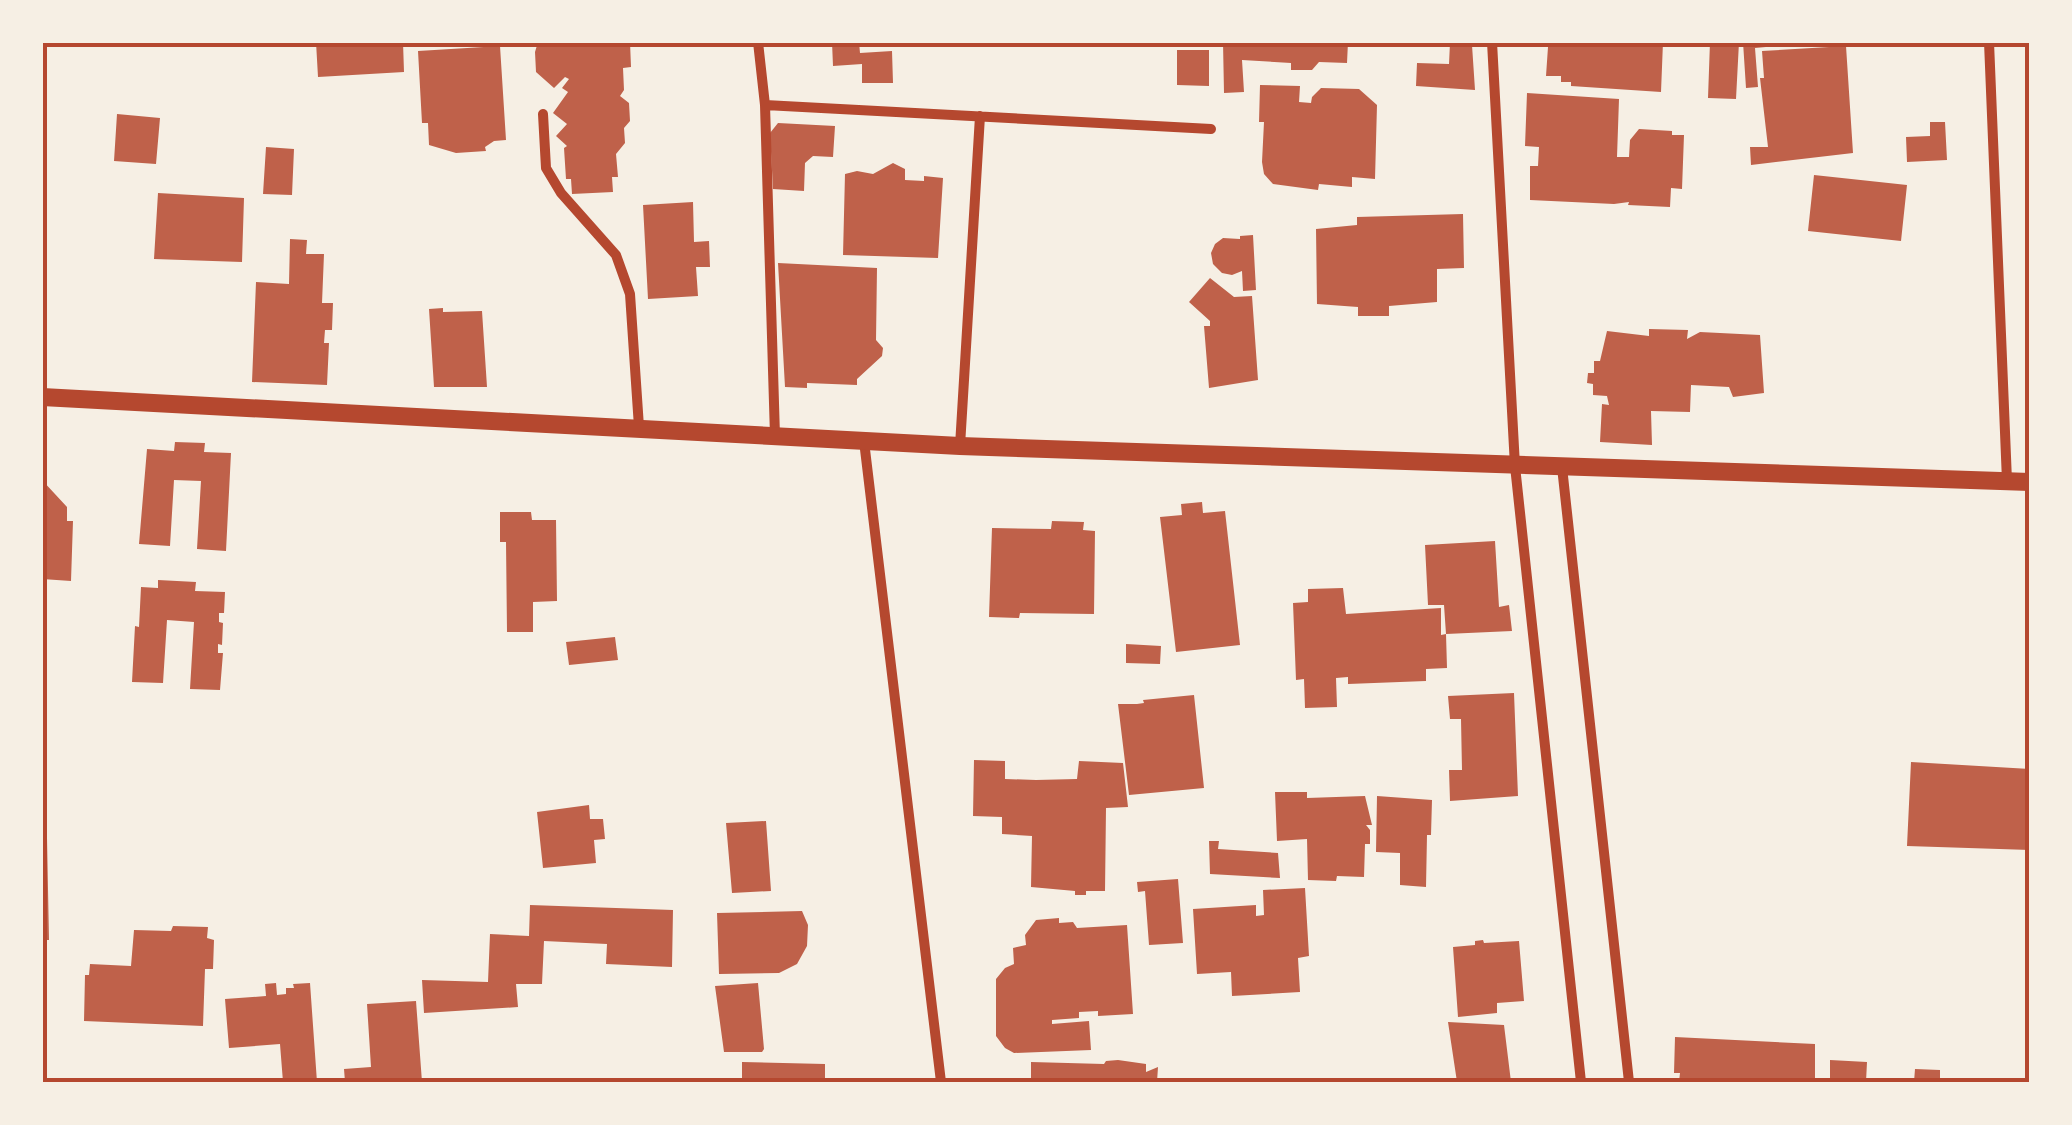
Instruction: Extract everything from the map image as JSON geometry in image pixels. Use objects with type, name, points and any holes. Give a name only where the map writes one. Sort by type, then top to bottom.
[{"type":"street","points":[[758,42],[765,105],[776,436]]},
{"type":"street","points":[[1492,42],[1515,466],[1581,1082]]},
{"type":"street","points":[[1989,42],[2007,480]]},
{"type":"street","points":[[765,105],[1211,130]]},
{"type":"street","points":[[543,114],[546,168],[562,193],[616,255],[630,294],[639,427]]},
{"type":"street","points":[[960,446],[980,116]]},
{"type":"street","points":[[42,397],[960,446],[2030,482]]},
{"type":"street","points":[[864,441],[941,1082]]},
{"type":"street","points":[[1562,467],[1629,1082]]},
{"type":"building","points":[[316,42],[403,42],[404,72],[318,77]]},
{"type":"building","points":[[538,42],[630,42],[631,67],[623,68],[624,90],[620,96],[629,103],[630,121],[624,128],[625,143],[616,154],[618,177],[612,177],[613,192],[572,194],[571,179],[566,179],[567,146],[556,136],[567,124],[553,113],[568,92],[562,88],[569,79],[565,77],[554,88],[536,72]]},
{"type":"building","points":[[832,42],[859,42],[860,53],[892,51],[893,83],[862,83],[862,64],[833,66]]},
{"type":"building","points":[[1223,42],[1348,42],[1347,63],[1319,62],[1312,70],[1291,70],[1291,63],[1242,60],[1244,92],[1224,93]]},
{"type":"building","points":[[1554,42],[1663,42],[1661,92],[1571,86],[1571,82],[1561,82],[1561,76],[1546,76],[1548,47],[1553,47]]},
{"type":"building","points":[[1710,42],[1739,42],[1736,99],[1708,98]]},
{"type":"building","points":[[1743,42],[1766,42],[1766,47],[1755,48],[1758,87],[1746,88]]},
{"type":"building","points":[[1450,43],[1472,45],[1475,90],[1416,86],[1417,63],[1449,64]]},
{"type":"building","points":[[500,46],[506,140],[494,141],[485,147],[486,151],[456,153],[429,145],[428,123],[422,123],[418,51]]},
{"type":"building","points":[[1846,46],[1853,153],[1751,165],[1750,147],[1768,147],[1760,78],[1764,78],[1762,51]]},
{"type":"building","points":[[1177,50],[1209,50],[1209,86],[1177,85]]},
{"type":"building","points":[[1260,85],[1300,86],[1299,102],[1311,103],[1321,88],[1359,89],[1377,105],[1375,179],[1352,177],[1352,187],[1319,184],[1318,190],[1273,184],[1264,174],[1262,162],[1264,122],[1259,122]]},
{"type":"building","points":[[1527,93],[1619,99],[1617,157],[1629,157],[1630,140],[1639,129],[1684,135],[1682,189],[1671,188],[1670,207],[1530,200],[1530,166],[1538,166],[1539,147],[1525,146]]},
{"type":"building","points":[[117,114],[160,118],[156,164],[114,161]]},
{"type":"building","points":[[1930,122],[1945,122],[1947,160],[1907,162],[1906,137],[1930,136]]},
{"type":"building","points":[[778,123],[835,126],[833,157],[813,156],[805,163],[804,191],[773,189],[770,133]]},
{"type":"building","points":[[266,147],[294,149],[292,195],[263,194]]},
{"type":"building","points":[[893,163],[905,169],[905,180],[943,178],[938,258],[843,255],[845,174],[873,174]]},
{"type":"building","points":[[1814,175],[1907,185],[1901,241],[1808,231]]},
{"type":"building","points":[[158,193],[244,198],[242,262],[154,259]]},
{"type":"building","points":[[693,202],[694,242],[709,241],[710,267],[696,267],[698,296],[648,299],[643,205]]},
{"type":"building","points":[[1463,214],[1464,268],[1437,269],[1437,302],[1389,306],[1389,316],[1358,316],[1358,307],[1317,304],[1316,229],[1357,225],[1357,217]]},
{"type":"building","points":[[1253,235],[1256,290],[1243,291],[1242,271],[1222,273],[1213,264],[1211,253],[1223,238]]},
{"type":"building","points":[[290,239],[307,240],[306,254],[324,254],[322,303],[333,303],[332,330],[325,330],[324,343],[329,343],[327,385],[252,382],[256,282],[289,284]]},
{"type":"building","points":[[778,263],[877,268],[876,340],[883,348],[882,356],[857,379],[857,385],[807,383],[807,388],[785,387]]},
{"type":"building","points":[[1210,278],[1234,297],[1252,296],[1258,380],[1209,388],[1204,326],[1210,326],[1210,321],[1189,302]]},
{"type":"building","points":[[443,308],[443,312],[482,311],[487,387],[434,387],[429,309]]},
{"type":"building","points":[[1649,329],[1688,330],[1687,339],[1700,332],[1760,335],[1764,393],[1733,397],[1729,387],[1691,385],[1690,412],[1651,411],[1652,445],[1600,442],[1602,404],[1609,405],[1607,396],[1593,395],[1593,384],[1587,383],[1588,373],[1594,373],[1594,361],[1600,361],[1607,331],[1649,336]]},
{"type":"building","points":[[175,442],[205,443],[204,452],[231,453],[226,551],[197,549],[201,481],[174,480],[170,546],[139,544],[147,449],[174,451]]},
{"type":"building","points":[[42,480],[67,507],[67,521],[73,521],[71,581],[42,579]]},
{"type":"building","points":[[1202,502],[1203,513],[1225,511],[1240,645],[1176,652],[1160,517],[1182,515],[1181,504]]},
{"type":"building","points":[[500,512],[531,512],[532,520],[556,520],[557,601],[533,602],[533,632],[507,632],[506,542],[500,542]]},
{"type":"building","points":[[1052,521],[1084,522],[1083,530],[1095,531],[1094,614],[1020,613],[1019,618],[989,617],[992,528],[1051,529]]},
{"type":"building","points":[[1495,541],[1499,607],[1509,605],[1512,631],[1446,634],[1444,605],[1428,605],[1425,545]]},
{"type":"building","points":[[158,580],[196,582],[195,591],[225,592],[224,613],[219,613],[219,622],[223,623],[222,645],[218,644],[218,653],[223,653],[220,690],[190,689],[194,622],[167,620],[163,683],[132,682],[141,587],[158,588]]},
{"type":"building","points":[[1343,588],[1346,614],[1441,608],[1447,668],[1426,669],[1426,681],[1348,684],[1348,677],[1336,678],[1337,707],[1305,708],[1304,679],[1296,680],[1293,603],[1308,602],[1308,589]]},
{"type":"building","points":[[615,637],[618,660],[569,665],[566,642]]},
{"type":"building","points":[[1126,644],[1161,646],[1160,664],[1126,663]]},
{"type":"building","points":[[1514,693],[1518,796],[1450,801],[1449,770],[1462,770],[1461,719],[1450,719],[1448,696]]},
{"type":"building","points":[[1194,695],[1204,788],[1129,795],[1118,704]]},
{"type":"building","points":[[974,760],[1005,761],[1005,779],[1036,780],[1077,779],[1079,761],[1123,763],[1128,807],[1106,808],[1105,891],[1075,895],[1075,891],[1031,887],[1032,836],[1002,834],[1002,817],[973,816]]},
{"type":"building","points":[[1911,762],[2030,769],[2030,850],[1907,846]]},
{"type":"building","points":[[42,787],[46,787],[49,940],[42,940]]},
{"type":"building","points":[[1275,792],[1307,792],[1307,798],[1365,796],[1372,825],[1366,825],[1370,844],[1365,844],[1364,877],[1308,880],[1307,839],[1277,841]]},
{"type":"building","points":[[1377,796],[1432,800],[1426,887],[1400,885],[1400,853],[1376,852]]},
{"type":"building","points":[[589,805],[590,819],[603,819],[605,839],[594,840],[596,863],[543,868],[537,812]]},
{"type":"building","points":[[766,821],[771,891],[732,893],[726,823]]},
{"type":"building","points":[[1209,841],[1219,841],[1218,849],[1278,853],[1280,878],[1210,874]]},
{"type":"building","points":[[1178,879],[1183,943],[1149,945],[1145,891],[1138,892],[1137,882]]},
{"type":"building","points":[[1305,888],[1309,956],[1298,958],[1300,992],[1232,996],[1231,972],[1197,974],[1193,909],[1256,905],[1256,916],[1264,915],[1263,890]]},
{"type":"building","points":[[530,905],[673,910],[672,967],[606,964],[607,944],[544,941],[542,984],[516,984],[518,1007],[424,1013],[422,980],[488,982],[490,934],[529,936]]},
{"type":"building","points":[[802,911],[808,925],[807,946],[797,964],[779,973],[719,974],[717,913]]},
{"type":"building","points":[[1059,918],[1059,923],[1073,922],[1077,928],[1127,925],[1133,1014],[1098,1016],[1098,1011],[1079,1012],[1079,1018],[1052,1020],[1052,1024],[1089,1021],[1091,1050],[1014,1053],[996,1036],[996,979],[1014,964],[1013,948],[1026,945],[1025,935],[1036,920]]},
{"type":"building","points":[[173,926],[208,927],[207,938],[214,940],[213,969],[205,969],[203,1026],[84,1021],[85,975],[89,975],[90,964],[131,966],[134,930],[171,931]]},
{"type":"building","points":[[1475,941],[1519,941],[1524,1001],[1497,1003],[1497,1013],[1458,1017],[1453,947],[1475,945]]},
{"type":"building","points":[[276,983],[277,995],[286,994],[286,988],[294,988],[293,984],[310,983],[317,1082],[283,1082],[280,1044],[229,1048],[225,999],[266,996],[265,984]]},
{"type":"building","points":[[758,983],[764,1049],[724,1052],[715,986]]},
{"type":"building","points":[[416,1001],[422,1082],[345,1082],[344,1069],[371,1067],[367,1004]]},
{"type":"building","points":[[1448,1022],[1504,1025],[1511,1082],[1457,1082]]},
{"type":"building","points":[[1675,1037],[1815,1044],[1815,1082],[1679,1082],[1680,1073],[1674,1073]]},
{"type":"building","points":[[1118,1060],[1146,1064],[1146,1072],[1158,1067],[1157,1082],[1031,1082],[1031,1062],[1104,1064]]},
{"type":"building","points":[[1830,1060],[1867,1062],[1866,1082],[1830,1082]]},
{"type":"building","points":[[742,1062],[825,1064],[825,1082],[742,1082]]},
{"type":"building","points":[[1915,1069],[1940,1070],[1940,1082],[1914,1082]]}]
